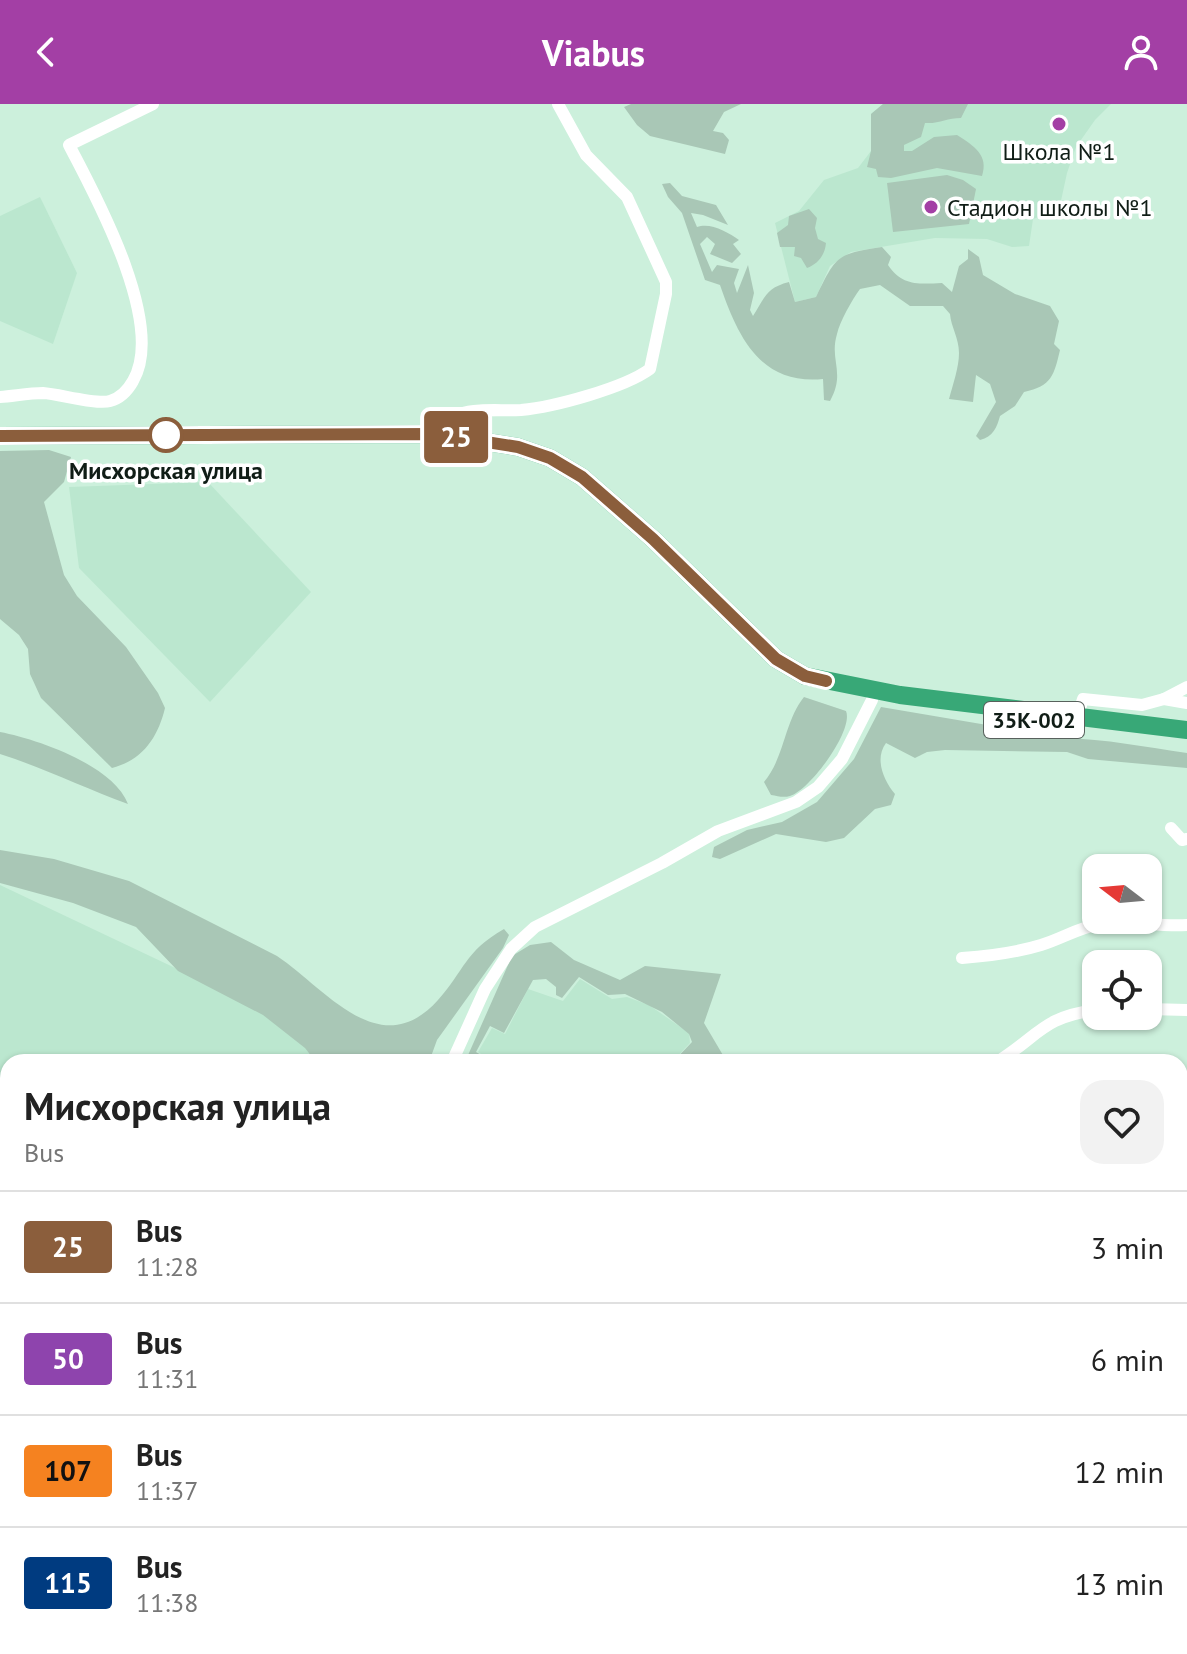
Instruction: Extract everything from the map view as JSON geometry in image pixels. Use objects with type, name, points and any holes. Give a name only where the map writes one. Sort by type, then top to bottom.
[{"type":"highway","points":[[0,436],[435,438],[518,447],[550,458],[582,477],[653,539],[776,659],[805,676],[900,695],[1187,730]]},
{"type":"highway","points":[[0,443],[150,445],[435,438],[520,454],[574,477],[773,666],[802,683],[877,700]]},
{"type":"highway","name":"35К-002","points":[[877,700],[1187,739]]},
{"type":"street","points":[[0,397],[42,393],[109,402],[127,391],[138,373],[142,352],[141,320],[132,284],[90,183],[69,145],[153,104]]},
{"type":"street","points":[[435,438],[444,423],[459,414],[551,405],[637,378],[650,369],[666,282],[627,197],[586,155],[558,104]]},
{"type":"street","points":[[1078,715],[1083,699],[1142,705],[1164,699],[1187,687]]},
{"type":"street","points":[[1164,699],[1187,703]]},
{"type":"street","points":[[456,1054],[485,989],[511,949],[535,927],[718,831],[796,802],[818,787],[842,759],[877,700]]},
{"type":"street","points":[[1171,828],[1182,840],[1187,839]]},
{"type":"street","points":[[962,958],[999,955],[1043,945],[1096,924],[1187,925]]},
{"type":"street","points":[[1162,1009],[1187,1010]]},
{"type":"street","points":[[1007,1054],[1044,1025],[1068,1013],[1082,1012]]},
{"type":"shaded area","points":[[631,104],[741,104],[724,112],[713,131],[723,133],[729,140],[725,154],[650,136],[624,107]]},
{"type":"shaded area","points":[[883,104],[1111,104],[1076,147],[1059,210],[1033,219],[1029,246],[1012,247],[987,239],[935,238],[851,252],[830,266],[816,297],[795,302],[775,223],[799,211],[824,180],[858,168],[871,151],[871,114]]},
{"type":"shaded area","points":[[883,104],[968,104],[961,118],[925,123],[921,137],[904,145],[904,151],[912,151],[934,137],[957,135],[982,157],[982,176],[937,168],[891,178],[878,177],[876,169],[867,167],[871,151],[871,114]]},
{"type":"shaded area","name":"Стадион школы №1","points":[[947,175],[963,180],[976,189],[969,224],[893,232],[887,183]]},
{"type":"shaded area","points":[[670,183],[682,196],[716,205],[728,225],[691,213],[697,227],[713,227],[739,240],[733,244],[741,254],[732,263],[710,254],[715,244],[707,237],[700,244],[712,272],[717,265],[739,269],[734,283],[737,293],[748,265],[754,293],[750,310],[753,316],[775,287],[789,282],[795,302],[816,297],[839,259],[855,252],[882,247],[891,257],[888,265],[899,277],[918,283],[942,283],[952,292],[959,266],[968,259],[968,249],[979,257],[983,275],[1015,294],[1050,306],[1059,321],[1054,344],[1060,350],[1053,373],[1046,383],[1024,392],[1015,406],[1000,416],[991,434],[980,440],[976,436],[996,402],[990,384],[976,375],[973,402],[949,399],[959,353],[950,314],[943,306],[910,306],[880,285],[860,289],[843,317],[835,343],[835,391],[830,401],[824,400],[823,379],[801,379],[767,366],[744,339],[720,285],[705,280],[682,213],[668,197],[662,184]]},
{"type":"shaded area","points":[[40,197],[77,273],[53,344],[0,321],[0,216]]},
{"type":"shaded area","points":[[809,209],[817,218],[815,228],[818,239],[826,243],[820,258],[807,268],[801,258],[794,256],[795,247],[780,247],[777,233],[788,225],[789,216]]},
{"type":"shaded area","points":[[49,450],[71,457],[64,482],[44,502],[64,575],[77,596],[126,647],[165,708],[148,746],[132,759],[112,768],[41,698],[30,674],[28,649],[19,635],[0,619],[0,451]]},
{"type":"shaded area","points":[[208,482],[311,592],[210,702],[79,568],[69,487]]},
{"type":"shaded area","points":[[804,697],[846,711],[847,720],[837,745],[808,783],[790,796],[771,795],[764,782]]},
{"type":"shaded area","points":[[881,707],[1064,738],[1187,753],[1187,768],[1088,759],[1067,752],[945,750],[927,752],[915,758],[886,743],[882,749],[881,763],[887,783],[895,794],[891,805],[875,809],[844,838],[826,842],[776,834],[720,859],[712,857],[714,847],[747,830],[782,822],[817,802],[854,759]]},
{"type":"shaded area","points":[[0,732],[53,748],[91,766],[120,790],[128,804],[0,754]]},
{"type":"shaded area","points":[[0,850],[54,859],[129,881],[277,956],[334,1001],[374,1023],[395,1025],[416,1018],[438,1000],[466,962],[491,937],[504,929],[509,935],[503,948],[437,1040],[432,1054],[310,1054],[263,1015],[178,971],[136,927],[73,903],[0,883]]},
{"type":"shaded area","points":[[0,885],[355,1053],[354,1054],[0,1054]]},
{"type":"shaded area","points":[[551,942],[574,960],[620,980],[645,966],[721,974],[704,1023],[722,1054],[681,1054],[692,1042],[689,1034],[662,1012],[625,994],[608,995],[579,977],[562,998],[556,995],[556,987],[546,979],[533,980],[504,1033],[490,1026],[476,1052],[480,1054],[469,1054],[512,956],[530,945]]},
{"type":"shaded area","points":[[580,979],[612,999],[627,997],[649,1005],[689,1033],[690,1043],[680,1054],[478,1052],[492,1028],[505,1034],[528,989],[563,1001]]},
{"type":"bus line","name":"25","points":[[0,436],[436,434],[518,447],[550,458],[582,477],[653,539],[776,659],[805,676],[826,681]]},
{"type":"place","name":"Школа №1","points":[[1059,124]]},
{"type":"place","name":"Стадион школы №1","points":[[931,207]]},
{"type":"place","name":"Мисхорская улица","points":[[166,435]]}]
